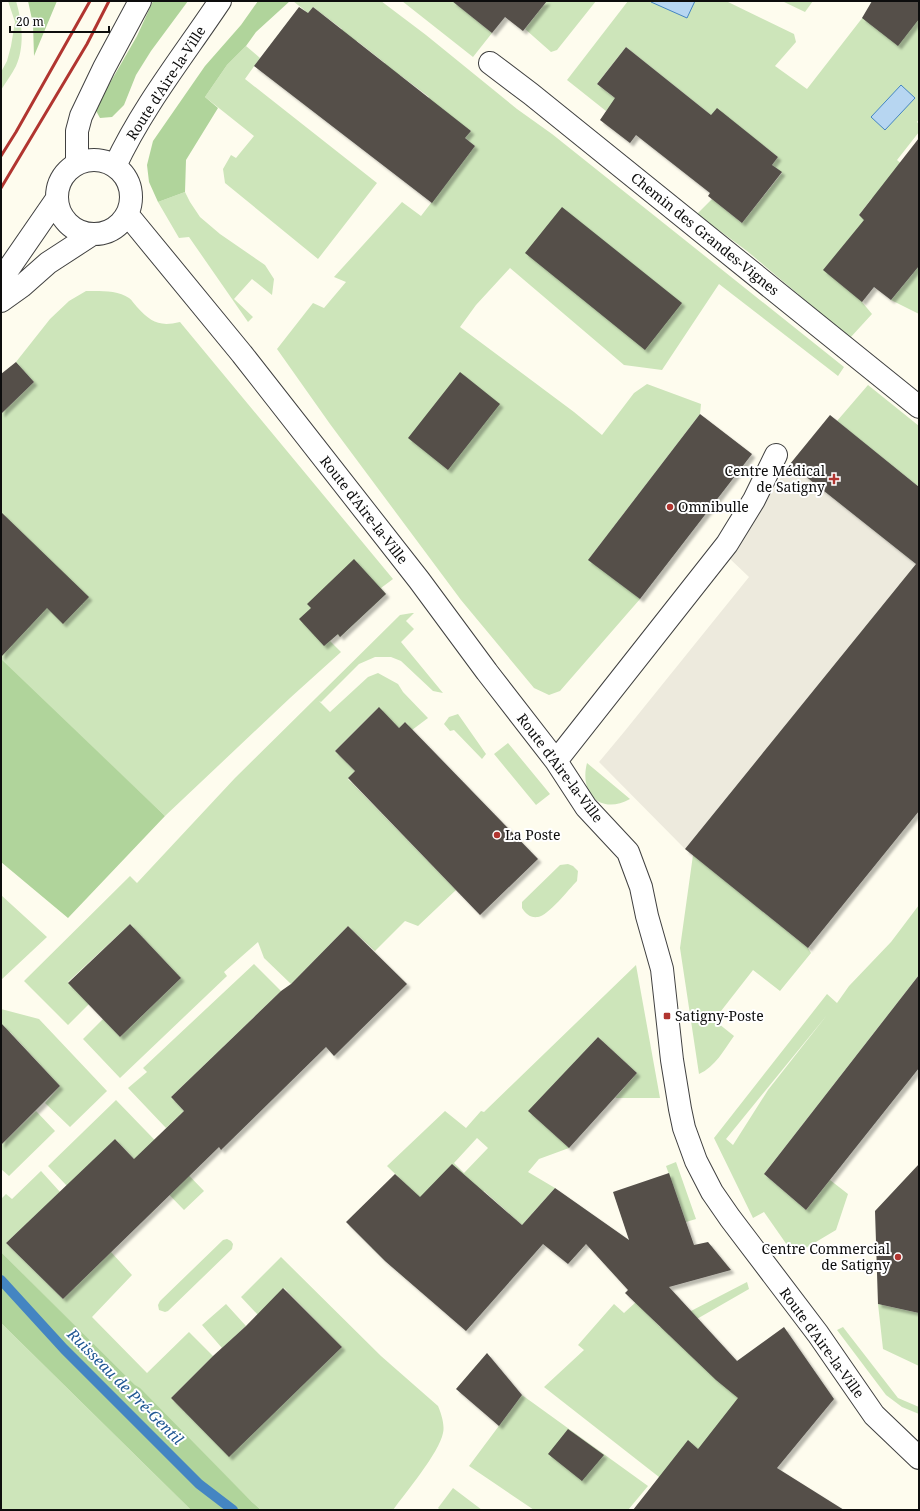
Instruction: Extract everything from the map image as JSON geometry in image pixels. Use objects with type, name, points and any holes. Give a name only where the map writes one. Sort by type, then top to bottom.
[{"type":"street","points":[[77,163],[77,131],[81,116],[104,68],[140,1]]},
{"type":"street","name":"Route d'Aire-la-Ville","points":[[115,166],[124,147],[161,86],[220,1]]},
{"type":"street","name":"Chemin des Grandes-Vignes","points":[[490,63],[531,94],[919,407]]},
{"type":"street","points":[[1,301],[22,286],[48,263],[91,235],[106,232],[118,226],[127,214],[131,200],[130,186],[125,176],[115,166],[103,160],[89,160],[77,163],[65,173],[58,186],[56,200],[60,214],[70,226],[80,232],[91,235]]},
{"type":"street","points":[[1,283],[5,274],[56,200]]},
{"type":"street","name":"Route d'Aire-la-Ville","points":[[127,214],[242,354],[419,580],[487,672],[556,761],[586,807],[628,852],[641,887],[647,916],[662,969],[672,1060],[684,1128],[696,1161],[712,1192],[730,1218],[818,1334],[874,1415],[919,1458]]},
{"type":"street","points":[[556,761],[726,544],[754,500],[776,455]]},
{"type":"green space","points":[[8,1],[16,1],[20,17],[22,42],[16,66],[1,90],[1,72],[7,61],[15,22]]},
{"type":"green space","points":[[28,1],[57,1],[34,56],[33,24]]},
{"type":"green space","points":[[153,1],[188,1],[151,51],[136,75],[124,105],[112,117],[100,118],[95,109],[137,36]]},
{"type":"green space","points":[[258,1],[290,1],[256,32],[246,46],[227,65],[205,97],[218,108],[186,160],[185,192],[158,202],[149,182],[147,165],[153,141],[205,66],[241,25]]},
{"type":"green space","points":[[293,1],[381,1],[426,35],[517,109],[552,134],[844,367],[838,376],[719,284],[662,370],[624,365],[510,268],[476,305],[460,327],[574,412],[602,435],[634,393],[647,384],[701,404],[700,414],[589,559],[640,599],[560,691],[549,695],[534,688],[461,600],[330,424],[277,349],[313,303],[324,308],[346,282],[334,277],[402,202],[421,216],[475,146],[465,138],[471,131],[423,105],[429,97],[400,75],[395,82],[379,70],[385,63],[357,41],[351,48],[337,37],[342,29],[313,7],[308,13]]},
{"type":"green space","points":[[402,1],[464,1],[460,7],[492,33],[473,57]]},
{"type":"green space","points":[[547,1],[596,1],[557,50],[551,52],[525,29]]},
{"type":"green space","points":[[628,1],[726,1],[794,34],[796,42],[775,66],[807,89],[863,17],[919,19],[919,119],[917,122],[919,124],[919,132],[897,160],[906,168],[878,203],[872,198],[859,215],[871,225],[862,302],[872,314],[850,338],[747,251],[697,214],[712,199],[742,223],[782,173],[772,165],[778,157],[717,109],[711,115],[626,47],[597,84],[616,99],[606,111],[567,80]]},
{"type":"green space","points":[[782,1],[813,1],[805,12]]},
{"type":"green space","points":[[246,46],[260,58],[245,79],[377,183],[318,259],[225,183],[223,169],[231,155],[236,158],[254,136],[205,97],[227,65]]},
{"type":"green space","points":[[185,192],[200,217],[220,234],[265,265],[274,279],[272,295],[252,279],[234,299],[253,317],[248,322],[189,237],[179,238],[158,202]]},
{"type":"green space","points":[[919,266],[919,314],[891,300]]},
{"type":"green space","points":[[86,291],[108,292],[125,295],[151,320],[166,324],[180,322],[393,579],[381,588],[386,594],[340,637],[337,634],[330,641],[341,652],[165,816],[1,661],[1,414],[34,382],[16,362],[50,319],[69,301]]},
{"type":"green space","points":[[868,385],[919,426],[919,487],[837,421]]},
{"type":"green space","points":[[414,613],[406,621],[414,629],[401,642],[443,693],[433,691],[401,661],[391,657],[375,657],[359,664],[321,702],[319,701],[330,712],[368,677],[378,673],[398,684],[403,692],[428,718],[412,730],[405,722],[399,728],[378,708],[335,751],[355,771],[348,779],[456,890],[418,926],[405,921],[375,951],[348,926],[291,984],[264,958],[258,942],[224,972],[227,976],[120,1078],[83,1039],[103,1019],[120,1037],[181,978],[130,924],[68,982],[89,1004],[68,1025],[24,981],[130,876],[137,883],[235,778],[400,615]]},
{"type":"green space","points":[[2,660],[165,816],[68,918],[1,862]]},
{"type":"green space","points":[[458,714],[486,754],[482,759],[454,730],[450,731],[444,724],[449,717]]},
{"type":"green space","points":[[508,743],[550,794],[536,805],[494,754]]},
{"type":"green space","points":[[587,763],[630,799],[619,803],[610,804],[602,803],[595,799],[589,792],[586,784],[585,774]]},
{"type":"green space","points":[[693,855],[808,948],[811,953],[780,991],[753,970],[714,1020],[734,1036],[714,1063],[699,1074],[680,948]]},
{"type":"green space","points":[[568,864],[573,866],[578,871],[577,881],[547,912],[538,917],[527,914],[522,908],[522,902],[560,865]]},
{"type":"green space","points":[[1,895],[47,937],[1,980]]},
{"type":"green space","points":[[919,905],[919,975],[764,1174],[806,1210],[830,1180],[848,1194],[836,1230],[794,1255],[764,1212],[753,1218],[714,1138],[827,994],[837,1003],[849,986],[891,942]],"holes":[[[827,1015],[768,1090],[733,1145],[726,1139]]]},
{"type":"green space","points":[[254,964],[281,991],[171,1097],[184,1111],[166,1128],[128,1088],[147,1072],[143,1068]]},
{"type":"green space","points":[[636,965],[660,1098],[615,1098],[637,1073],[598,1037],[529,1111],[569,1148],[539,1159],[528,1172],[555,1188],[522,1225],[484,1191],[406,1279],[372,1248],[421,1199],[387,1166],[445,1111],[466,1128],[481,1111],[484,1112]],"holes":[[[477,1138],[488,1148],[464,1173],[454,1163]]]},
{"type":"green space","points":[[1,1009],[39,1019],[107,1091],[70,1127],[45,1103],[60,1086],[10,1032],[1,1040]]},
{"type":"green space","points":[[116,1100],[204,1191],[184,1210],[115,1139],[67,1186],[48,1166]]},
{"type":"green space","points":[[36,1111],[55,1131],[9,1176],[1,1169],[1,1145]]},
{"type":"green space","points":[[676,1162],[696,1219],[686,1222],[666,1166]]},
{"type":"green space","points":[[41,1171],[60,1192],[6,1243],[63,1299],[111,1252],[132,1275],[92,1317],[147,1373],[189,1332],[213,1356],[171,1398],[229,1456],[342,1347],[284,1288],[258,1315],[241,1297],[281,1257],[381,1356],[438,1406],[443,1426],[443,1433],[440,1441],[429,1461],[393,1510],[261,1510],[252,1502],[1,1252],[1,1199],[6,1194],[12,1199]]},
{"type":"green space","points":[[227,1239],[233,1244],[232,1249],[168,1311],[165,1312],[159,1310],[158,1305],[160,1301],[223,1240]]},
{"type":"green space","points":[[1,1252],[135,1385],[140,1388],[261,1510],[191,1510],[1,1323]]},
{"type":"green space","points":[[747,1282],[749,1289],[669,1335],[738,1398],[736,1441],[659,1477],[544,1387],[584,1350],[578,1345],[614,1304],[624,1313],[636,1302],[660,1327]]},
{"type":"green space","points":[[226,1304],[246,1326],[222,1348],[202,1325]]},
{"type":"green space","points":[[878,1304],[919,1313],[919,1366],[883,1349]]},
{"type":"green space","points":[[1,1323],[191,1510],[1,1510]]},
{"type":"green space","points":[[843,1327],[898,1398],[919,1407],[919,1414],[902,1407],[886,1395],[837,1330]]},
{"type":"green space","points":[[522,1395],[648,1486],[628,1510],[534,1510],[469,1466]]},
{"type":"green space","points":[[453,1488],[482,1510],[440,1510],[438,1508]]},
{"type":"shaded area","points":[[790,464],[916,564],[685,849],[599,762],[749,577],[728,557]]},
{"type":"water","points":[[695,1],[687,18],[651,2]]},
{"type":"water","points":[[901,85],[915,98],[885,130],[871,117]]},
{"type":"building","points":[[452,1],[547,1],[523,31],[505,17],[492,33]]},
{"type":"building","points":[[872,1],[919,1],[919,19],[898,46],[862,18]]},
{"type":"building","points":[[299,7],[308,13],[313,7],[471,131],[465,138],[475,146],[432,203],[254,66]]},
{"type":"building","points":[[626,47],[711,115],[717,108],[778,157],[772,165],[782,172],[742,223],[708,196],[710,193],[636,135],[630,143],[600,120],[615,98],[597,84]]},
{"type":"building","points":[[919,138],[919,266],[891,300],[874,287],[862,302],[823,270],[864,220],[859,215]]},
{"type":"building","points":[[562,207],[682,303],[645,350],[525,253]]},
{"type":"building","points":[[16,362],[34,382],[1,414],[1,374]]},
{"type":"building","points":[[460,372],[500,404],[448,470],[408,438]]},
{"type":"building","name":"Omnibulle","points":[[700,414],[752,454],[640,599],[588,560]]},
{"type":"building","points":[[830,415],[919,487],[919,811],[808,948],[685,849],[916,564],[790,464]]},
{"type":"building","points":[[1,512],[89,597],[63,624],[47,608],[1,657]]},
{"type":"building","points":[[354,559],[386,594],[340,637],[338,634],[324,646],[299,619],[311,608],[307,604]]},
{"type":"building","points":[[379,707],[399,728],[405,722],[538,859],[480,915],[348,778],[355,771],[335,751]]},
{"type":"building","points":[[130,924],[181,978],[120,1037],[68,983]]},
{"type":"building","points":[[348,926],[407,984],[334,1056],[326,1047],[221,1150],[219,1147],[63,1299],[6,1243],[115,1139],[134,1159],[184,1111],[171,1097],[281,991],[291,984]]},
{"type":"building","points":[[919,975],[919,1068],[806,1210],[764,1174]]},
{"type":"building","points":[[1,1023],[60,1086],[1,1145]]},
{"type":"building","points":[[598,1037],[637,1073],[569,1148],[528,1111]]},
{"type":"building","points":[[452,1164],[522,1225],[555,1188],[629,1240],[613,1192],[669,1173],[694,1245],[708,1242],[731,1270],[669,1287],[737,1361],[784,1327],[834,1399],[777,1468],[844,1510],[633,1510],[688,1440],[698,1449],[738,1398],[716,1380],[625,1293],[628,1290],[586,1244],[568,1264],[543,1244],[466,1331],[385,1261],[346,1222],[395,1174],[420,1197]]},
{"type":"building","name":"Centre Commercial de Satigny","points":[[919,1164],[919,1313],[878,1304],[875,1211]]},
{"type":"building","points":[[283,1288],[342,1347],[229,1457],[171,1398]]},
{"type":"building","points":[[487,1353],[522,1395],[499,1426],[456,1389]]},
{"type":"building","points":[[568,1429],[604,1455],[582,1481],[548,1454]]},
{"type":"waterway","name":"Ruisseau de Pré-Gentil","points":[[1,1280],[64,1349],[199,1484],[233,1510]]},
{"type":"railway","points":[[1,156],[90,1]]},
{"type":"railway","points":[[1,188],[87,44],[109,1]]},
{"type":"place","name":"Centre Médical de Satigny","points":[[834,479]]},
{"type":"place","name":"Omnibulle","points":[[670,507]]},
{"type":"place","name":"La Poste","points":[[497,835]]},
{"type":"place","name":"Satigny-Poste","points":[[667,1016]]},
{"type":"place","name":"Centre Commercial de Satigny","points":[[898,1257]]}]
